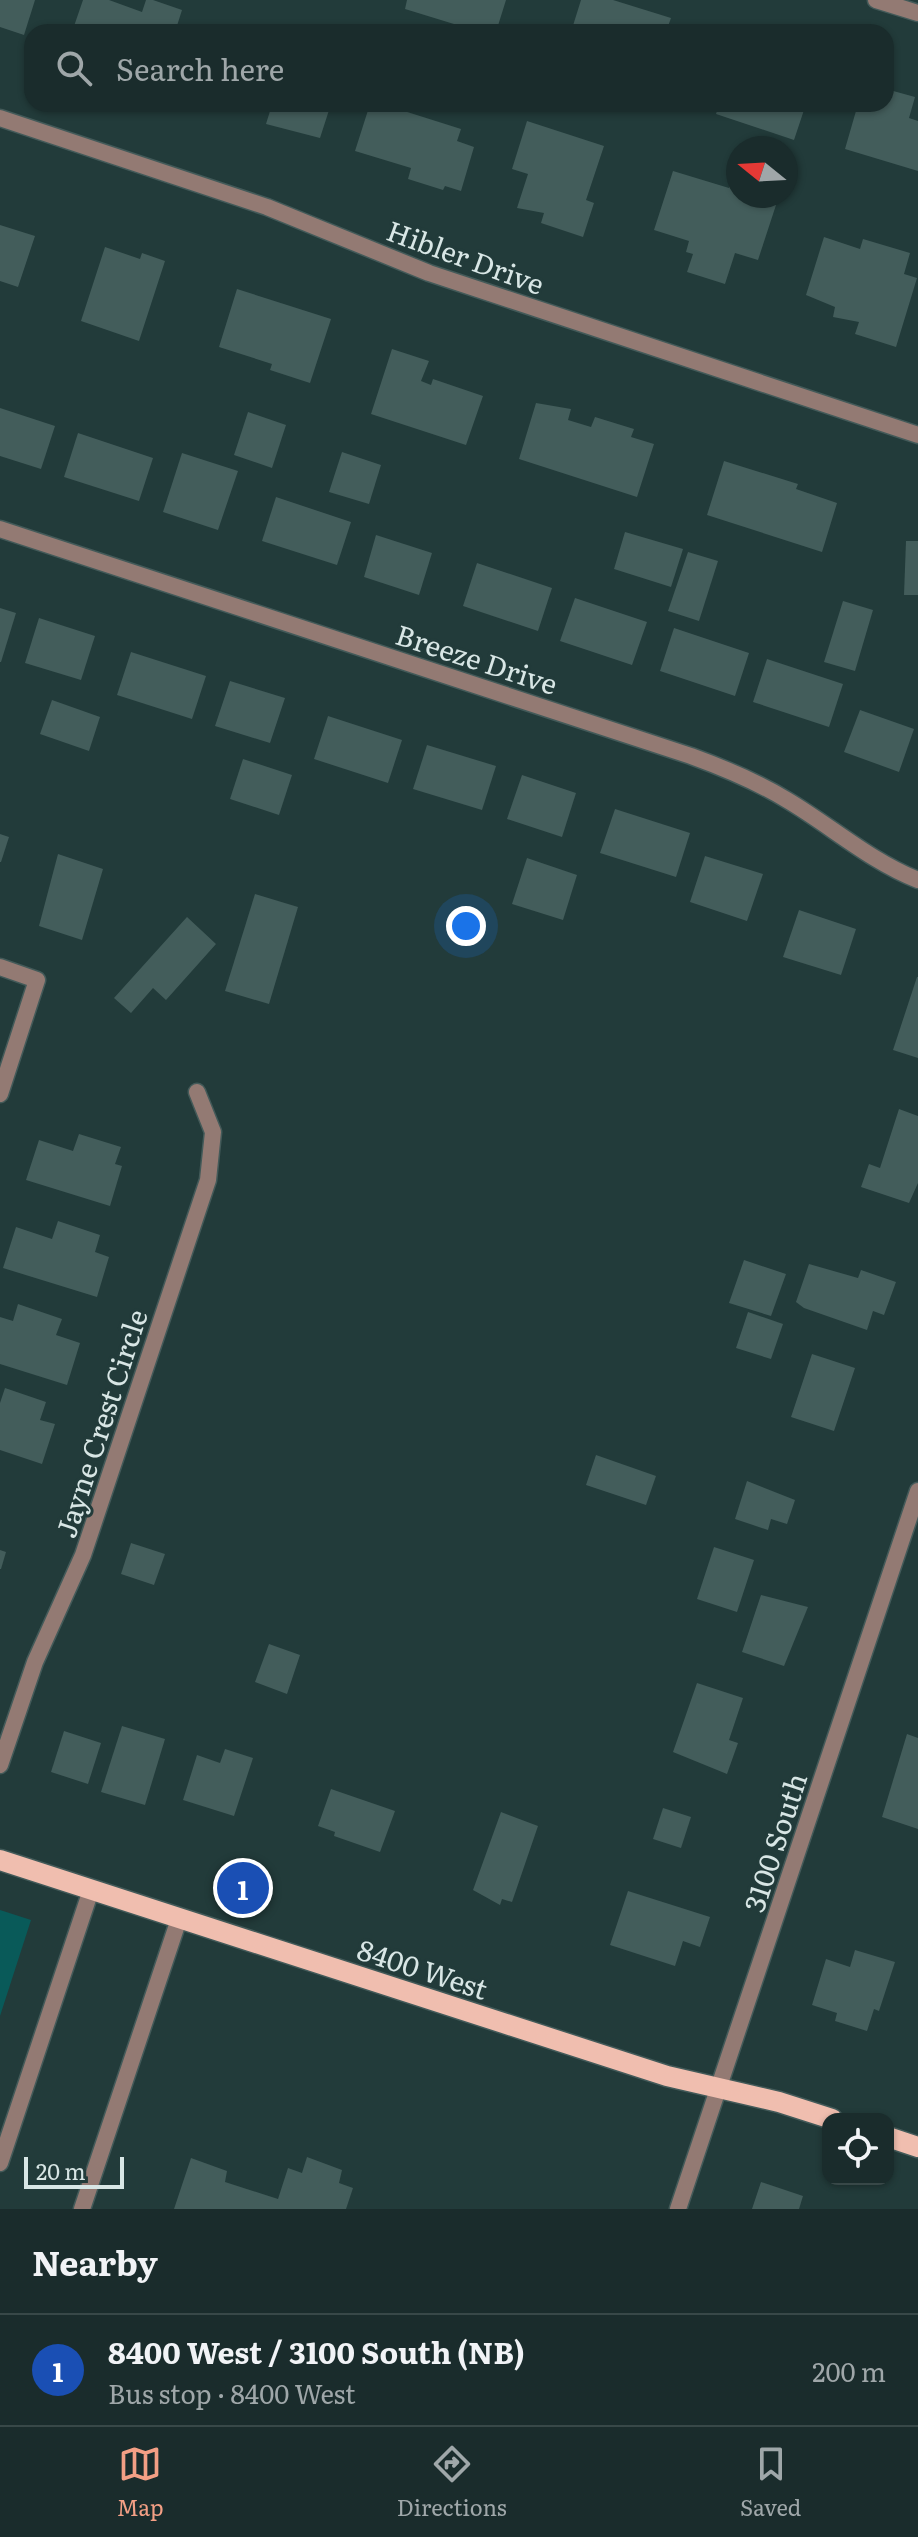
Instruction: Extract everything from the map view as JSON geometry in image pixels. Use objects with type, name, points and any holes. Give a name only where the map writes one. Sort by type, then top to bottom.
[{"type":"main road","name":"8400 West","points":[[0,1860],[667,2076],[822,2116]]},
{"type":"main road","points":[[894,2139],[918,2147]]},
{"type":"street","points":[[876,0],[918,13]]},
{"type":"street","name":"Hibler Drive","points":[[0,118],[291,215],[429,273],[918,435]]},
{"type":"street","name":"Breeze Drive","points":[[0,529],[740,774],[786,799],[863,851],[918,880]]},
{"type":"street","points":[[0,967],[37,980],[0,1094]]},
{"type":"street","name":"Jayne Crest Circle","points":[[0,1765],[35,1662],[83,1555],[208,1180],[213,1132],[197,1092]]},
{"type":"street","name":"3100 South","points":[[678,2209],[721,2088],[918,1491]]},
{"type":"street","points":[[0,2163],[91,1890]]},
{"type":"street","points":[[82,2209],[179,1919]]},
{"type":"shaded area","points":[[0,1910],[31,1920],[0,2016]]},
{"type":"building","points":[[0,0],[35,0],[27,24],[24,24],[24,35],[0,27]]},
{"type":"building","points":[[83,0],[109,0],[142,12],[146,0],[153,0],[182,10],[178,24],[75,24]]},
{"type":"building","points":[[407,0],[506,0],[498,24],[454,24],[405,9]]},
{"type":"building","points":[[581,0],[613,0],[671,18],[669,24],[574,24]]},
{"type":"building","points":[[894,91],[915,97],[909,118],[918,121],[918,171],[845,149],[856,112],[894,112]]},
{"type":"building","points":[[270,112],[328,112],[320,138],[266,124]]},
{"type":"building","points":[[367,112],[407,112],[461,129],[457,141],[474,147],[461,191],[445,186],[443,190],[408,179],[411,168],[355,151]]},
{"type":"building","points":[[717,112],[803,112],[795,136],[782,136]]},
{"type":"building","points":[[527,121],[604,146],[586,200],[594,203],[583,237],[541,223],[544,213],[517,208],[528,174],[512,169]]},
{"type":"building","points":[[673,171],[726,187],[726,208],[775,208],[758,260],[735,253],[725,284],[687,272],[693,254],[686,252],[689,241],[654,230]]},
{"type":"building","points":[[0,225],[35,236],[18,287],[0,281]]},
{"type":"building","points":[[824,237],[860,249],[863,239],[910,253],[904,274],[917,278],[896,347],[855,334],[859,322],[833,317],[835,307],[806,295]]},
{"type":"building","points":[[105,247],[140,259],[142,253],[165,261],[139,341],[81,321]]},
{"type":"building","points":[[237,289],[331,319],[310,383],[270,370],[272,364],[219,347]]},
{"type":"building","points":[[392,349],[429,361],[421,381],[431,385],[433,379],[483,396],[466,445],[371,414]]},
{"type":"building","points":[[536,403],[571,409],[568,420],[591,427],[595,417],[634,429],[631,437],[654,444],[637,497],[519,459]]},
{"type":"building","points":[[0,408],[55,426],[41,469],[0,456]]},
{"type":"building","points":[[248,412],[286,425],[272,468],[234,455]]},
{"type":"building","points":[[78,433],[153,458],[139,501],[64,477]]},
{"type":"building","points":[[342,452],[381,465],[369,504],[329,492]]},
{"type":"building","points":[[182,453],[238,471],[218,530],[163,512]]},
{"type":"building","points":[[724,461],[798,484],[796,489],[837,503],[822,552],[707,515]]},
{"type":"building","points":[[276,497],[351,522],[337,565],[262,541]]},
{"type":"building","points":[[625,532],[683,549],[671,587],[614,569]]},
{"type":"building","points":[[376,535],[432,553],[419,595],[364,577]]},
{"type":"building","points":[[906,541],[918,541],[918,595],[904,595]]},
{"type":"building","points":[[688,552],[718,561],[699,621],[668,611]]},
{"type":"building","points":[[477,563],[552,588],[538,631],[463,606]]},
{"type":"building","points":[[575,598],[647,622],[632,665],[560,641]]},
{"type":"building","points":[[843,601],[873,610],[855,671],[824,662]]},
{"type":"building","points":[[0,608],[16,613],[1,662],[0,662]]},
{"type":"building","points":[[39,618],[95,636],[81,680],[25,663]]},
{"type":"building","points":[[674,628],[749,653],[735,696],[660,671]]},
{"type":"building","points":[[131,652],[206,676],[192,719],[117,695]]},
{"type":"building","points":[[767,659],[843,684],[829,727],[753,702]]},
{"type":"building","points":[[230,681],[285,698],[270,743],[215,726]]},
{"type":"building","points":[[52,700],[100,717],[89,751],[40,734]]},
{"type":"building","points":[[860,710],[914,729],[899,772],[844,752]]},
{"type":"building","points":[[328,716],[402,740],[388,783],[314,759]]},
{"type":"building","points":[[427,745],[496,766],[482,810],[413,789]]},
{"type":"building","points":[[243,759],[292,775],[279,815],[230,799]]},
{"type":"building","points":[[522,775],[576,793],[562,837],[507,819]]},
{"type":"building","points":[[615,809],[690,833],[676,877],[600,853]]},
{"type":"building","points":[[0,834],[9,837],[1,862],[0,862]]},
{"type":"building","points":[[58,854],[103,869],[82,940],[39,926]]},
{"type":"building","points":[[705,856],[763,874],[747,921],[690,902]]},
{"type":"building","points":[[527,858],[577,875],[563,920],[512,904]]},
{"type":"building","points":[[255,894],[298,907],[269,1004],[225,991]]},
{"type":"building","points":[[799,910],[856,929],[841,975],[783,957]]},
{"type":"building","points":[[187,917],[216,944],[166,1000],[153,988],[131,1013],[114,998]]},
{"type":"building","points":[[918,977],[918,1058],[893,1050]]},
{"type":"building","points":[[899,1109],[918,1116],[918,1183],[909,1203],[861,1187],[869,1164],[880,1168]]},
{"type":"building","points":[[79,1134],[121,1147],[115,1164],[122,1166],[110,1206],[26,1180],[39,1140],[73,1151]]},
{"type":"building","points":[[58,1221],[100,1235],[95,1252],[109,1257],[97,1297],[3,1268],[16,1227],[52,1239]]},
{"type":"building","points":[[744,1260],[786,1274],[771,1316],[729,1303]]},
{"type":"building","points":[[809,1264],[858,1278],[861,1270],[896,1282],[884,1315],[873,1311],[867,1330],[804,1308],[796,1302]]},
{"type":"building","points":[[18,1304],[62,1319],[56,1335],[80,1343],[67,1385],[0,1364],[0,1317],[13,1321]]},
{"type":"building","points":[[748,1312],[783,1324],[771,1359],[736,1348]]},
{"type":"building","points":[[812,1354],[855,1368],[834,1431],[791,1417]]},
{"type":"building","points":[[5,1388],[46,1402],[40,1420],[55,1424],[42,1464],[0,1450],[0,1403]]},
{"type":"building","points":[[596,1455],[656,1476],[646,1505],[586,1485]]},
{"type":"building","points":[[747,1481],[795,1500],[787,1524],[771,1519],[768,1530],[735,1519]]},
{"type":"building","points":[[131,1543],[165,1554],[154,1585],[121,1574]]},
{"type":"building","points":[[714,1547],[754,1560],[737,1612],[697,1599]]},
{"type":"building","points":[[0,1550],[6,1552],[1,1569],[0,1569]]},
{"type":"building","points":[[761,1595],[808,1607],[784,1666],[742,1652]]},
{"type":"building","points":[[269,1644],[300,1655],[287,1694],[255,1682]]},
{"type":"building","points":[[697,1683],[743,1698],[729,1740],[738,1743],[727,1774],[673,1752]]},
{"type":"building","points":[[122,1726],[165,1739],[145,1805],[101,1792]]},
{"type":"building","points":[[64,1731],[101,1743],[88,1784],[51,1772]]},
{"type":"building","points":[[907,1734],[918,1738],[918,1829],[882,1817]]},
{"type":"building","points":[[225,1749],[253,1758],[234,1816],[183,1800],[197,1755],[220,1763]]},
{"type":"building","points":[[331,1789],[395,1811],[380,1852],[334,1836],[335,1832],[318,1826]]},
{"type":"building","points":[[663,1808],[691,1817],[681,1848],[653,1839]]},
{"type":"building","points":[[501,1812],[538,1826],[512,1902],[502,1899],[500,1905],[473,1890]]},
{"type":"building","points":[[628,1891],[710,1917],[700,1947],[683,1941],[675,1966],[610,1945]]},
{"type":"building","points":[[855,1950],[895,1962],[879,2011],[874,2009],[867,2031],[835,2021],[837,2013],[812,2005],[826,1959],[850,1967]]},
{"type":"building","points":[[307,2157],[342,2170],[339,2183],[353,2188],[346,2209],[174,2209],[191,2158],[227,2171],[225,2182],[278,2199],[288,2168],[302,2173]]},
{"type":"building","points":[[761,2182],[803,2196],[799,2209],[752,2209]]},
{"type":"place","name":"8400 West / 3100 South (NB)","points":[[243,1888]]}]
